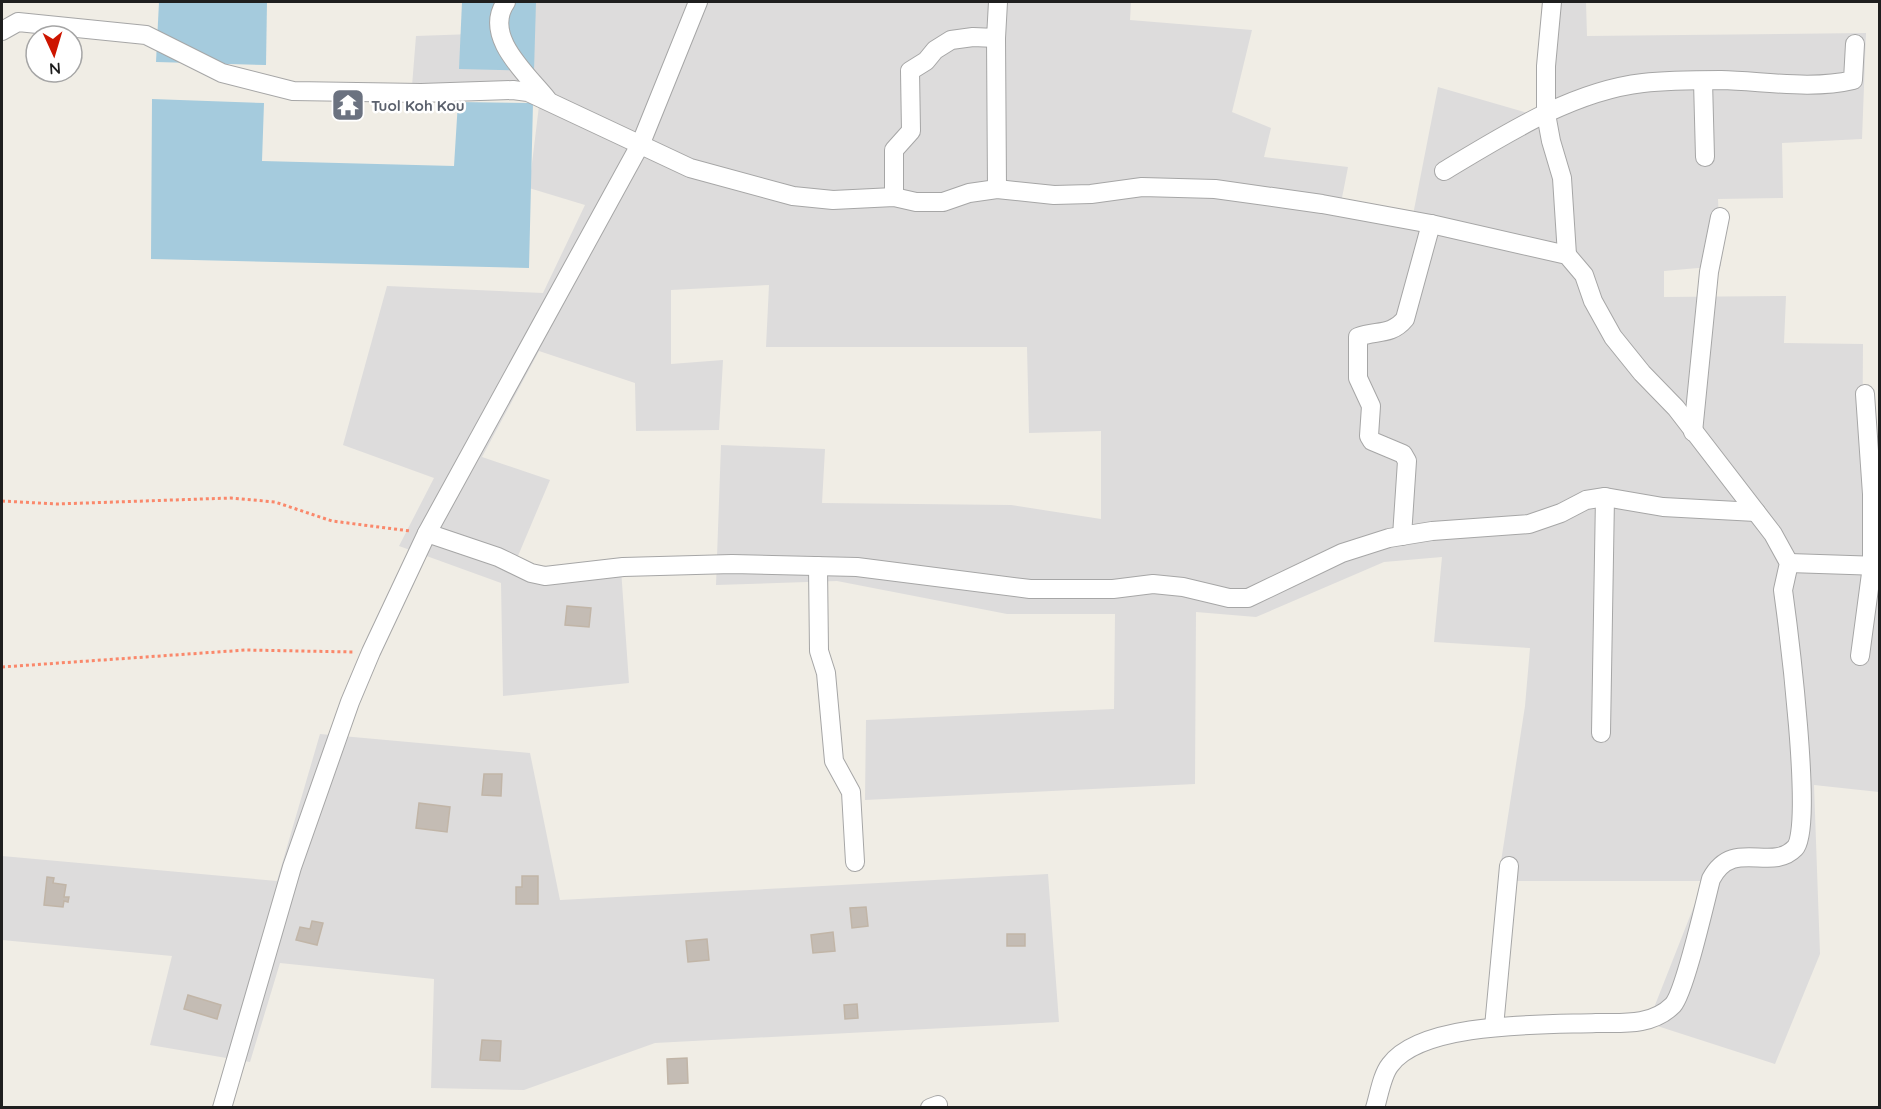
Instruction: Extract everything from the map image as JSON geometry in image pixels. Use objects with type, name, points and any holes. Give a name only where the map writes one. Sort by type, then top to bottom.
[{"type":"street","points":[[222,1107],[292,867],[350,702],[371,652],[427,533],[641,143],[698,2]]},
{"type":"street","points":[[997,189],[996,38],[998,2]]},
{"type":"street","points":[[1552,2],[1546,66],[1546,114],[1562,178],[1566,255]]},
{"type":"street","points":[[504,3],[498,23],[504,45],[548,101]]},
{"type":"street","points":[[2,31],[18,22],[146,35],[222,73],[293,91],[421,93],[513,90],[528,92],[641,143],[690,168],[793,196],[833,200],[894,198],[916,202],[943,202],[969,193],[997,189],[1054,195],[1091,194],[1142,187],[1215,189],[1293,199],[1431,224],[1566,255],[1584,275],[1593,301],[1613,337],[1694,432],[1773,534],[1789,563],[1783,590],[1803,812],[1802,831],[1797,846],[1788,853],[1729,859],[1719,865],[1712,879],[1675,1003],[1660,1016],[1636,1022],[1494,1027],[1432,1038],[1408,1049],[1390,1065],[1375,1107]]},
{"type":"street","points":[[894,198],[894,150],[911,131],[910,71],[926,61],[934,50],[951,40],[973,37],[996,38]]},
{"type":"street","points":[[1444,171],[1546,114],[1604,92],[1642,83],[1853,80],[1855,44]]},
{"type":"street","points":[[1703,81],[1705,158]]},
{"type":"street","points":[[1694,432],[1709,272],[1720,217]]},
{"type":"street","points":[[1402,536],[1407,461],[1402,454],[1372,441],[1370,436],[1371,406],[1358,378],[1358,337],[1388,332],[1399,326],[1405,319],[1431,224]]},
{"type":"street","points":[[1860,656],[1876,566],[1864,394]]},
{"type":"street","points":[[427,533],[498,557],[531,573],[545,576],[623,567],[732,564],[857,567],[1030,589],[1113,589],[1153,584],[1183,587],[1229,598],[1248,598],[1342,553],[1402,536],[1432,531],[1529,524],[1561,513],[1586,500],[1605,497],[1663,507],[1756,512]]},
{"type":"street","points":[[1601,733],[1605,497]]},
{"type":"street","points":[[1789,563],[1876,566]]},
{"type":"street","points":[[818,566],[819,651],[826,673],[834,761],[851,792],[855,862]]},
{"type":"street","points":[[1494,1027],[1509,866]]},
{"type":"path","points":[[2,501],[57,504],[231,498],[275,502],[332,521],[427,533]]},
{"type":"path","points":[[2,667],[246,650],[371,652]]},
{"type":"shaded area","points":[[502,2],[1131,2],[1130,20],[1252,30],[1232,112],[1271,128],[1264,157],[1348,167],[1340,208],[1412,220],[1438,87],[1538,116],[1551,2],[1586,2],[1587,36],[1866,33],[1862,139],[1782,143],[1783,198],[1718,199],[1721,266],[1664,271],[1664,297],[1786,296],[1784,343],[1863,344],[1862,485],[1880,485],[1879,792],[1814,785],[1820,954],[1775,1064],[1648,1023],[1696,901],[1701,881],[1498,881],[1525,706],[1530,648],[1434,642],[1442,557],[1384,562],[1256,617],[1196,612],[1195,784],[865,800],[866,720],[1114,709],[1115,614],[1007,614],[837,581],[716,585],[721,445],[825,449],[822,503],[1011,505],[1101,519],[1101,431],[1029,433],[1027,347],[766,347],[769,285],[671,290],[671,364],[723,360],[719,430],[636,431],[635,383],[539,351],[482,457],[550,480],[515,563],[554,577],[621,569],[629,683],[503,696],[501,583],[399,546],[434,478],[343,445],[387,286],[543,293],[585,205],[529,188],[542,81],[412,86],[416,36],[501,33]]},
{"type":"shaded area","points":[[320,734],[530,753],[560,900],[1048,874],[1059,1022],[655,1043],[524,1090],[431,1088],[434,979],[280,963],[250,1062],[150,1045],[172,956],[2,940],[2,856],[277,881]]},
{"type":"water","points":[[159,2],[267,2],[266,65],[156,62]]},
{"type":"water","points":[[462,2],[536,2],[534,71],[459,69]]},
{"type":"water","points":[[152,99],[264,103],[262,161],[454,166],[458,102],[533,103],[529,268],[151,259]]},
{"type":"building","points":[[567,606],[591,608],[589,627],[565,625]]},
{"type":"building","points":[[484,774],[502,774],[501,796],[482,795]]},
{"type":"building","points":[[419,803],[450,807],[447,832],[416,828]]},
{"type":"building","points":[[522,876],[538,876],[538,904],[516,904],[516,887],[522,887]]},
{"type":"building","points":[[47,877],[54,878],[53,883],[66,885],[64,897],[69,897],[68,902],[64,901],[63,907],[44,905]]},
{"type":"building","points":[[866,907],[868,926],[852,928],[850,908]]},
{"type":"building","points":[[312,921],[323,923],[317,945],[296,940],[300,927],[310,929]]},
{"type":"building","points":[[833,932],[835,951],[813,953],[811,935]]},
{"type":"building","points":[[1007,934],[1025,934],[1025,946],[1007,946]]},
{"type":"building","points":[[707,939],[709,960],[688,962],[686,941]]},
{"type":"building","points":[[188,995],[221,1005],[217,1019],[184,1009]]},
{"type":"building","points":[[857,1004],[858,1018],[845,1019],[844,1005]]},
{"type":"building","points":[[482,1040],[501,1041],[500,1061],[480,1060]]},
{"type":"building","points":[[687,1058],[688,1083],[668,1084],[667,1059]]},
{"type":"place","name":"Tuol Koh Kou","points":[[348,105]]}]
